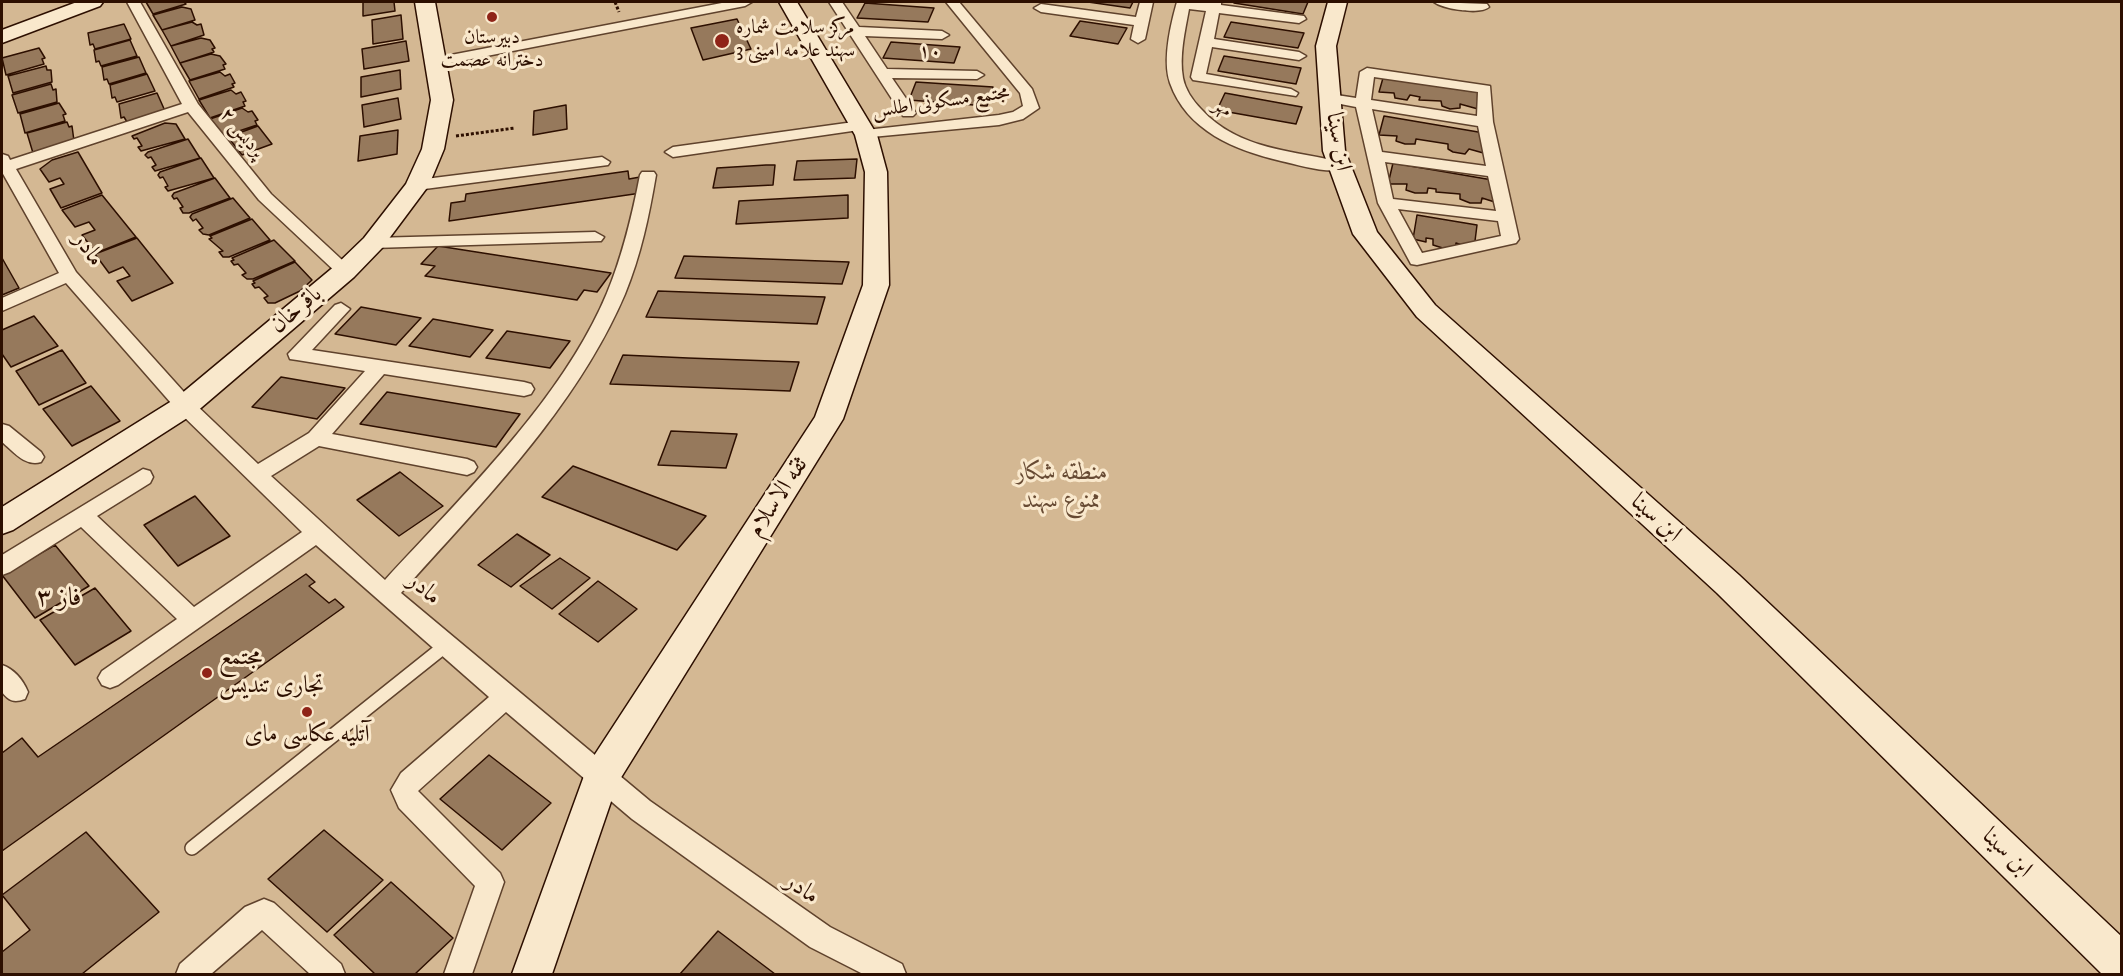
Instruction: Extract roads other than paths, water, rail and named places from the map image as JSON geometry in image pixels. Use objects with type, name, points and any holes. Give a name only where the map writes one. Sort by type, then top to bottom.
[{"type":"street","points":[[2,37],[93,2]]},
{"type":"street","name":"پردیس ۲","points":[[134,2],[191,106],[265,197],[345,271]]},
{"type":"street","name":"باقرخان","points":[[2,522],[185,406],[345,271],[373,243],[417,185],[435,139],[442,99],[425,2]]},
{"type":"street","points":[[435,62],[745,2]]},
{"type":"street","name":"ثقه الاسلام","points":[[532,975],[600,777],[829,419],[876,285],[876,172],[863,131],[788,2]]},
{"type":"street","points":[[836,2],[908,113]]},
{"type":"street","name":"مجتمع مسکونی اطلس","points":[[863,131],[999,120],[1018,116],[1031,108],[1027,92],[952,2]]},
{"type":"street","points":[[1138,39],[1146,2]]},
{"type":"street","name":"ابن سینا","points":[[1337,2],[1326,46],[1334,151],[1365,234],[1426,311],[1536,413],[1728,584],[2121,966]]},
{"type":"street","points":[[1441,2],[1482,7]]},
{"type":"street","points":[[1182,3],[1215,5],[1299,19]]},
{"type":"street","name":"مهر","points":[[1182,3],[1177,38],[1176,82],[1196,116],[1220,135],[1260,153],[1339,166]]},
{"type":"street","points":[[1215,5],[1198,77],[1291,93]]},
{"type":"street","points":[[1041,8],[1142,22]]},
{"type":"street","points":[[855,31],[942,35]]},
{"type":"street","points":[[1205,42],[1299,56]]},
{"type":"street","points":[[1367,72],[1485,89],[1485,122],[1510,239],[1417,260],[1386,203],[1363,103],[1367,72]]},
{"type":"street","name":"۱۰","points":[[882,73],[977,75]]},
{"type":"street","points":[[1330,98],[1485,122]]},
{"type":"street","points":[[3,163],[191,106]]},
{"type":"street","points":[[673,152],[863,131]]},
{"type":"street","points":[[1375,156],[1496,172]]},
{"type":"street","points":[[417,185],[602,162]]},
{"type":"street","name":"مادر","points":[[3,163],[69,275],[185,406],[317,533],[446,646],[641,810],[820,936],[892,975]]},
{"type":"street","points":[[386,594],[549,405],[593,340],[620,285],[634,246],[645,210],[648,174]]},
{"type":"street","points":[[1386,203],[1505,217]]},
{"type":"street","points":[[373,243],[595,237]]},
{"type":"street","points":[[2,305],[69,275]]},
{"type":"street","points":[[341,309],[297,354],[524,389]]},
{"type":"street","points":[[256,475],[316,438],[380,366]]},
{"type":"street","points":[[2,431],[34,457]]},
{"type":"street","points":[[316,438],[467,467]]},
{"type":"street","points":[[2,566],[143,477]]},
{"type":"street","points":[[82,515],[193,620]]},
{"type":"street","points":[[110,678],[317,533]]},
{"type":"street","points":[[458,975],[490,882],[408,799],[404,790],[410,781],[506,697]]},
{"type":"street","points":[[190,975],[255,917],[264,913],[331,975]]},
{"type":"lane","points":[[192,848],[446,646]]},
{"type":"place","name":"دبیرستان دخترانه عصمت","points":[[492,17]]},
{"type":"place","name":"مرکز سلامت شماره 3 سهند علامه امینی","points":[[722,41]]},
{"type":"place","name":"مجتمع تجاری تندیس","points":[[207,673]]},
{"type":"place","name":"آتلیه عکاسی مای","points":[[307,712]]},
{"type":"district","name":"فاز ۳","points":[[59,600]]},
{"type":"park label","name":"منطقه شکار ممنوع سهند","points":[[1062,488]]}]
